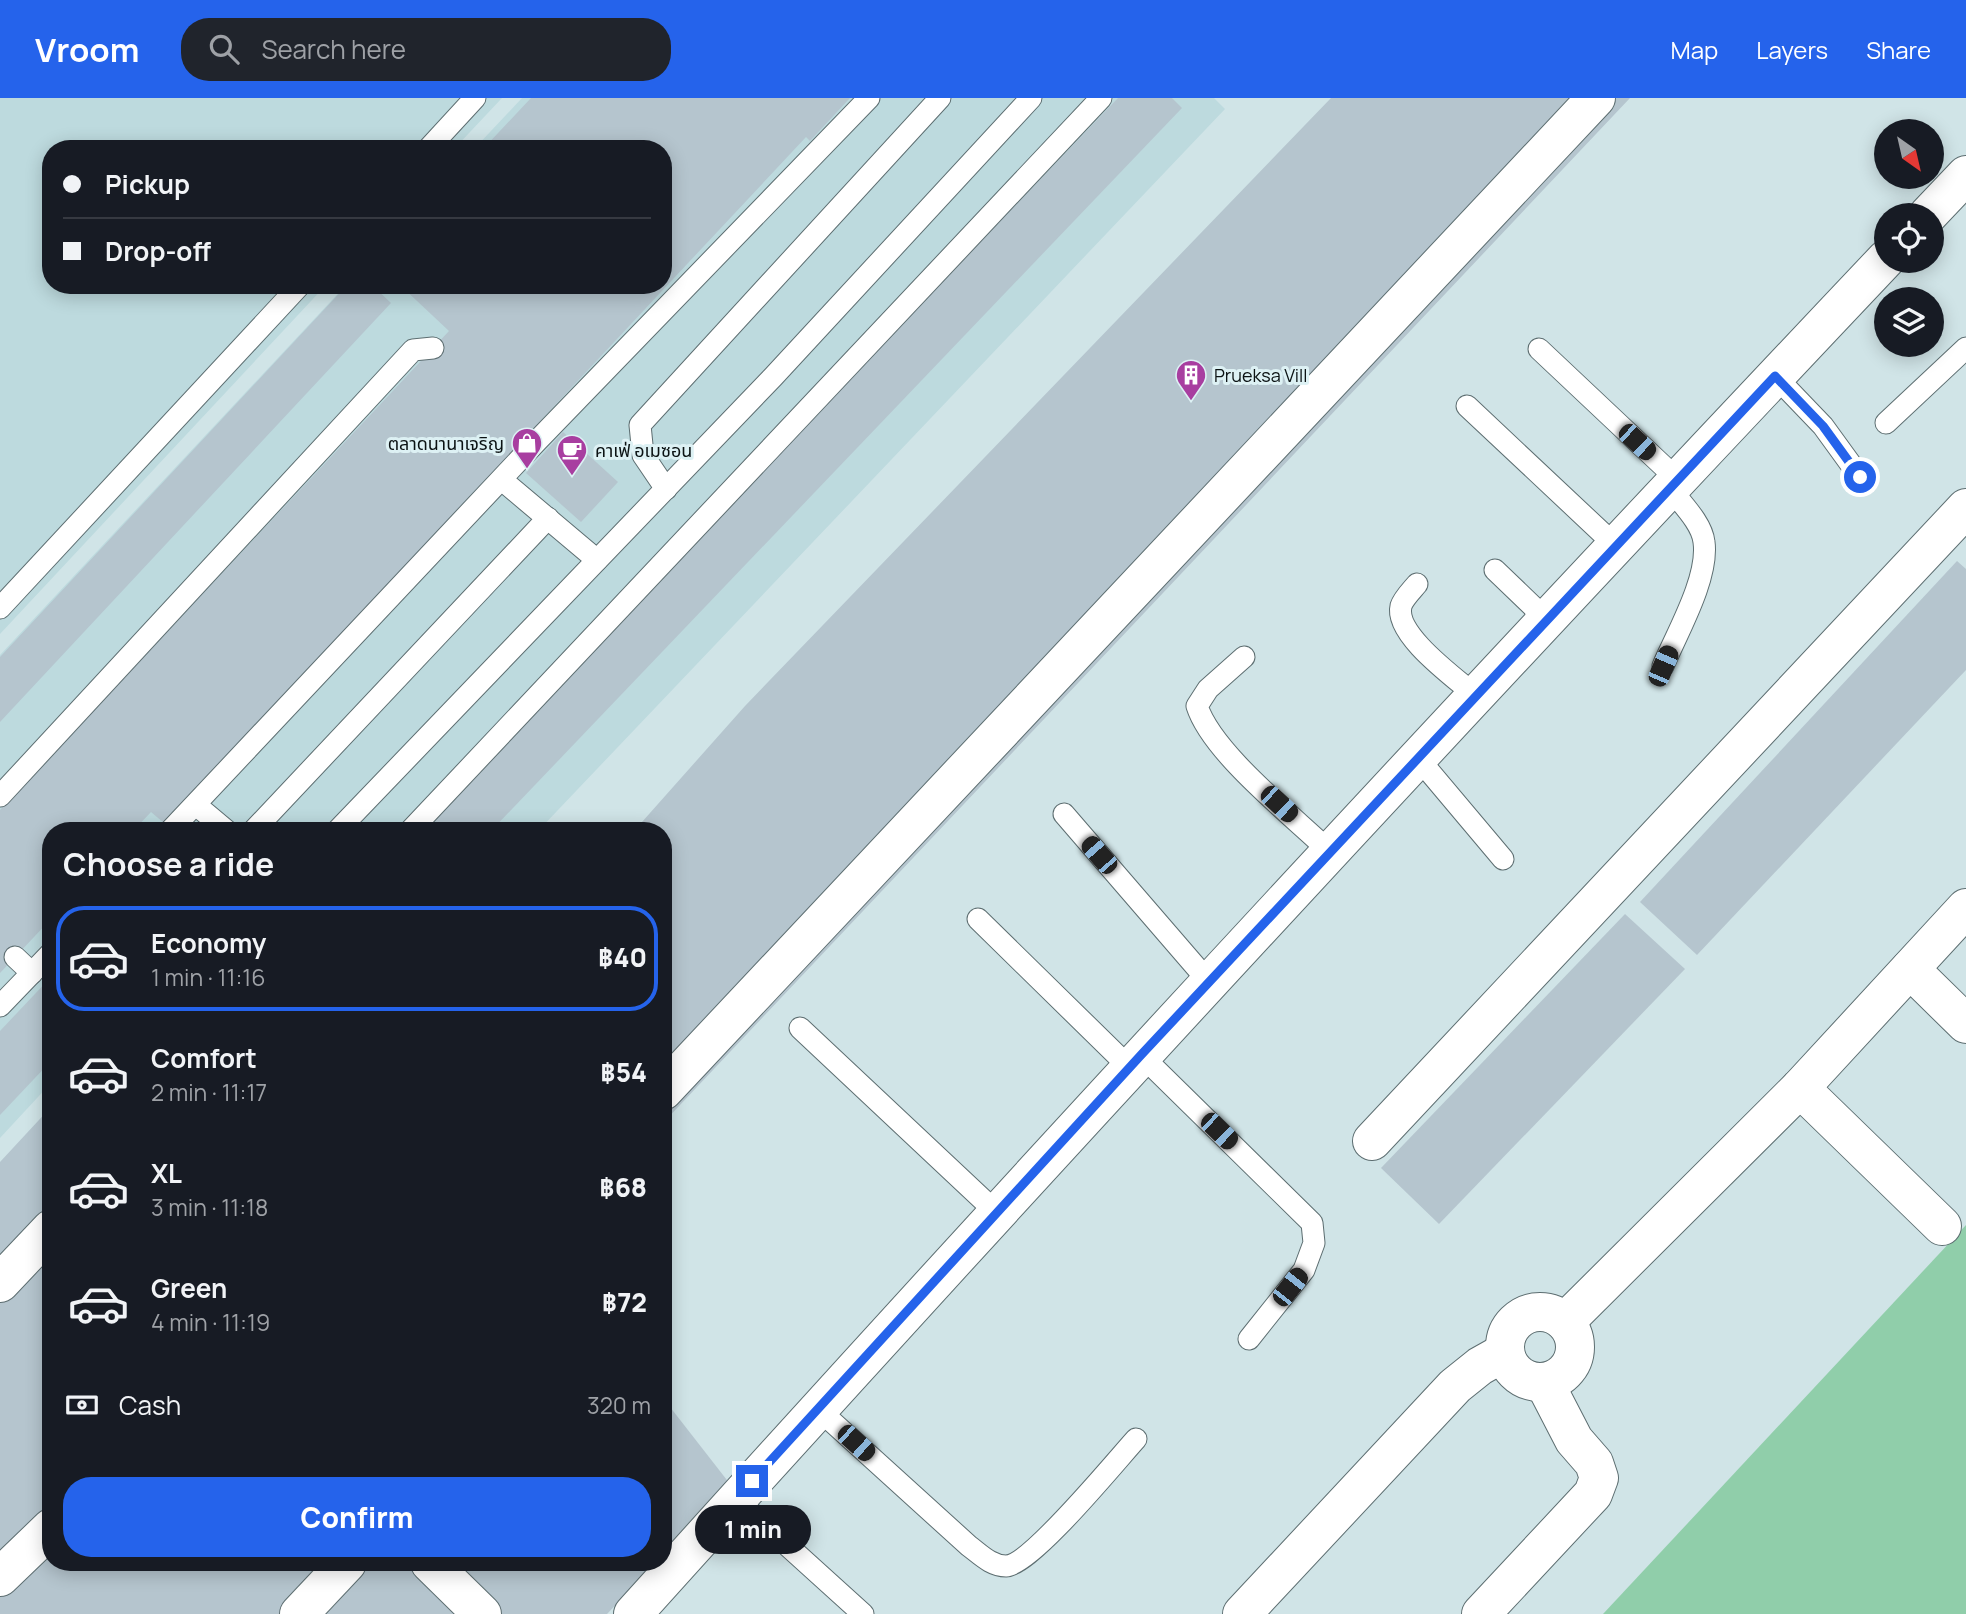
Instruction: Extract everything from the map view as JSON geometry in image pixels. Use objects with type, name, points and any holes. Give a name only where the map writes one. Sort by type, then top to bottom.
[{"type":"street","points":[[672,1081],[1596,98]]},
{"type":"street","points":[[672,1571],[1135,1061],[1673,483],[1874,272]]},
{"type":"street","points":[[1372,1141],[1966,508]]},
{"type":"street","points":[[1565,1322],[1800,1088],[1966,908]]},
{"type":"street","points":[[1910,969],[1966,1024]]},
{"type":"street","points":[[1800,1088],[1942,1226]]},
{"type":"street","points":[[0,1283],[42,1239]]},
{"type":"street","points":[[1539,1312],[1553,1315],[1565,1322],[1575,1344],[1572,1362],[1560,1375],[1544,1382],[1523,1377],[1514,1371],[1505,1352],[1506,1338],[1513,1324],[1524,1315],[1539,1312]]},
{"type":"street","points":[[1242,1614],[1455,1386],[1480,1366],[1505,1352]]},
{"type":"street","points":[[1481,1614],[1593,1493],[1598,1478],[1594,1464],[1574,1440],[1544,1382]]},
{"type":"street","points":[[0,1577],[42,1537]]},
{"type":"street","points":[[299,1614],[339,1571]]},
{"type":"street","points":[[437,1571],[482,1614]]},
{"type":"street","points":[[633,1614],[672,1571]]},
{"type":"lane","points":[[436,140],[475,98]]},
{"type":"lane","points":[[179,822],[502,480],[533,438],[869,98]]},
{"type":"lane","points":[[666,489],[643,456],[640,425],[940,98]]},
{"type":"lane","points":[[346,822],[666,489],[1031,98]]},
{"type":"lane","points":[[418,822],[1101,98]]},
{"type":"lane","points":[[0,608],[292,294]]},
{"type":"lane","points":[[0,796],[413,350],[433,348]]},
{"type":"lane","points":[[1886,423],[1966,348]]},
{"type":"lane","points":[[1539,349],[1673,483],[1704,540],[1704,561],[1697,587],[1663,666]]},
{"type":"lane","points":[[1775,376],[1823,426],[1860,477]]},
{"type":"lane","points":[[1467,406],[1616,546]]},
{"type":"lane","points":[[502,480],[597,561]]},
{"type":"lane","points":[[261,822],[548,518]]},
{"type":"lane","points":[[1495,570],[1547,620]]},
{"type":"lane","points":[[1417,584],[1401,606],[1402,623],[1421,647],[1476,696]]},
{"type":"lane","points":[[1244,657],[1208,689],[1197,706],[1203,725],[1245,771],[1331,852]]},
{"type":"lane","points":[[1418,758],[1503,859]]},
{"type":"lane","points":[[195,805],[216,822]]},
{"type":"lane","points":[[1064,814],[1209,982]]},
{"type":"lane","points":[[978,919],[1311,1223],[1314,1243],[1304,1270],[1249,1339]]},
{"type":"lane","points":[[15,957],[32,973]]},
{"type":"lane","points":[[0,1006],[42,962]]},
{"type":"lane","points":[[800,1028],[997,1213]]},
{"type":"lane","points":[[818,1409],[969,1546],[993,1564],[1008,1566],[1024,1559],[1044,1540],[1136,1439]]},
{"type":"lane","points":[[736,1500],[863,1614]]},
{"type":"shaded area","points":[[0,98],[502,98],[462,140],[42,140],[42,294],[318,294],[0,634]]},
{"type":"shaded area","name":"ตลาดนานาเจริญ","points":[[522,98],[1214,98],[1225,109],[547,822],[42,822],[42,1093],[0,1138],[0,655],[338,294],[672,294],[672,140],[482,140]]},
{"type":"green space","points":[[1966,1225],[1966,1614],[1603,1614]]},
{"type":"building","points":[[531,98],[850,98],[810,141],[806,137],[672,280],[672,140],[491,140]]},
{"type":"building","points":[[1118,98],[1172,98],[1182,108],[500,822],[426,822]]},
{"type":"building","name":"Prueksa Vill","points":[[1331,98],[1630,98],[672,1113],[672,822],[642,822],[745,706]]},
{"type":"building","points":[[339,294],[382,294],[391,303],[0,722],[0,657]]},
{"type":"building","points":[[410,294],[659,294],[165,822],[151,812],[142,822],[42,822],[42,929],[0,973],[0,810],[449,331]]},
{"type":"building","name":"คาเฟ่ อเมซอน","points":[[563,432],[618,482],[581,522],[526,473]]},
{"type":"building","points":[[1957,561],[1966,569],[1966,670],[1697,955],[1640,902]]},
{"type":"building","points":[[1625,914],[1685,969],[1439,1224],[1381,1168]]},
{"type":"building","points":[[42,987],[42,1071],[0,1115],[0,1031]]},
{"type":"building","points":[[42,1117],[42,1571],[648,1571],[607,1614],[0,1614],[0,1162]]},
{"type":"building","points":[[672,1410],[730,1484],[672,1545]]},
{"type":"place","name":"Prueksa Vill","points":[[1191,402]]},
{"type":"place","name":"ตลาดนานาเจริญ","points":[[527,470]]},
{"type":"place","name":"คาเฟ่ อเมซอน","points":[[572,477]]},
{"type":"route","points":[[752,1481],[1141,1055],[1775,376],[1823,426],[1860,477]]}]
